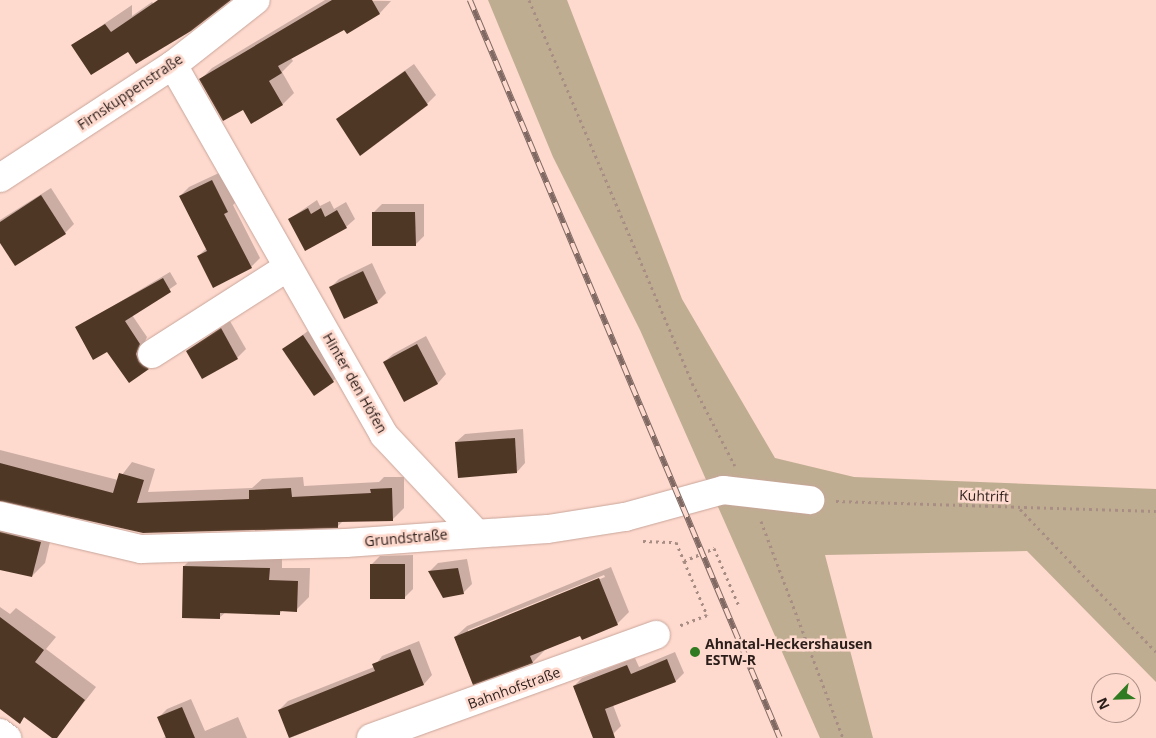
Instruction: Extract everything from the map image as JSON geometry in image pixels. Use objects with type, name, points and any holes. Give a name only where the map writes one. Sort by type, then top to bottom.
[{"type":"street","name":"Firnskuppenstraße","points":[[0,178],[174,65],[256,0]]},
{"type":"street","name":"Hinter den Höfen","points":[[174,65],[384,435],[476,533]]},
{"type":"street","points":[[152,354],[288,267]]},
{"type":"street","name":"Grundstraße","points":[[0,516],[141,549],[346,543],[591,524],[723,490],[810,500]]},
{"type":"street","name":"Bahnhofstraße","points":[[372,738],[656,636]]},
{"type":"street","points":[[0,732],[7,738]]},
{"type":"path","points":[[529,0],[692,383],[750,494],[843,738]]},
{"type":"path","name":"Kuhtrift","points":[[810,500],[1020,509],[1156,511]]},
{"type":"path","points":[[1020,509],[1156,652]]},
{"type":"path","points":[[656,636],[707,615],[676,542],[664,542]]},
{"type":"path","points":[[684,561],[714,548],[739,606]]},
{"type":"shaded area","points":[[488,0],[567,0],[682,299],[775,458],[854,477],[1156,489],[1156,682],[1027,551],[825,555],[873,738],[820,738],[640,330],[553,157]]},
{"type":"building","points":[[158,0],[231,0],[191,31],[136,64],[128,52],[91,75],[71,45],[105,24],[111,32]]},
{"type":"building","points":[[332,0],[372,0],[380,14],[347,34],[344,30],[278,66],[282,73],[269,81],[283,105],[251,124],[243,110],[223,121],[199,79]]},
{"type":"building","points":[[405,71],[428,105],[360,156],[336,119]]},
{"type":"building","points":[[212,180],[228,212],[224,214],[252,268],[213,288],[197,256],[207,251],[179,196]]},
{"type":"building","points":[[41,195],[66,234],[15,266],[0,243],[0,222]]},
{"type":"building","points":[[308,208],[311,214],[321,208],[325,217],[337,210],[347,228],[305,251],[288,219]]},
{"type":"building","points":[[372,212],[415,212],[416,246],[372,246]]},
{"type":"building","points":[[363,271],[378,303],[344,319],[329,287]]},
{"type":"building","points":[[163,278],[171,292],[125,321],[140,344],[136,354],[139,362],[149,369],[129,383],[107,352],[93,360],[75,327]]},
{"type":"building","points":[[221,328],[238,359],[202,379],[186,351]]},
{"type":"building","points":[[303,335],[334,382],[314,396],[282,349]]},
{"type":"building","points":[[417,344],[438,384],[404,402],[383,362]]},
{"type":"building","points":[[515,438],[517,473],[458,478],[455,442]]},
{"type":"building","points":[[0,463],[113,493],[119,473],[144,480],[137,503],[249,499],[249,490],[291,488],[292,497],[371,493],[370,489],[392,488],[393,521],[338,522],[338,528],[143,533],[0,501]]},
{"type":"building","points":[[0,532],[41,542],[32,577],[0,570]]},
{"type":"building","points":[[370,564],[405,564],[405,599],[370,599]]},
{"type":"building","points":[[183,566],[270,568],[269,580],[298,581],[297,612],[280,611],[280,615],[220,613],[220,619],[182,618]]},
{"type":"building","points":[[458,568],[464,594],[443,598],[428,571]]},
{"type":"building","points":[[599,578],[618,625],[582,640],[580,636],[530,656],[533,663],[473,685],[454,637]]},
{"type":"building","points":[[0,617],[44,650],[35,662],[85,700],[57,738],[52,738],[24,717],[20,724],[0,709]]},
{"type":"building","points":[[410,649],[424,685],[289,738],[278,710],[375,671],[372,664]]},
{"type":"building","points":[[667,659],[676,682],[605,709],[615,738],[593,738],[573,686],[627,665],[631,674]]},
{"type":"building","points":[[182,707],[195,738],[166,738],[157,717]]},
{"type":"railway","points":[[470,0],[780,738]]},
{"type":"place","name":"Ahnatal-Heckershausen ESTW-R","points":[[695,652]]}]
